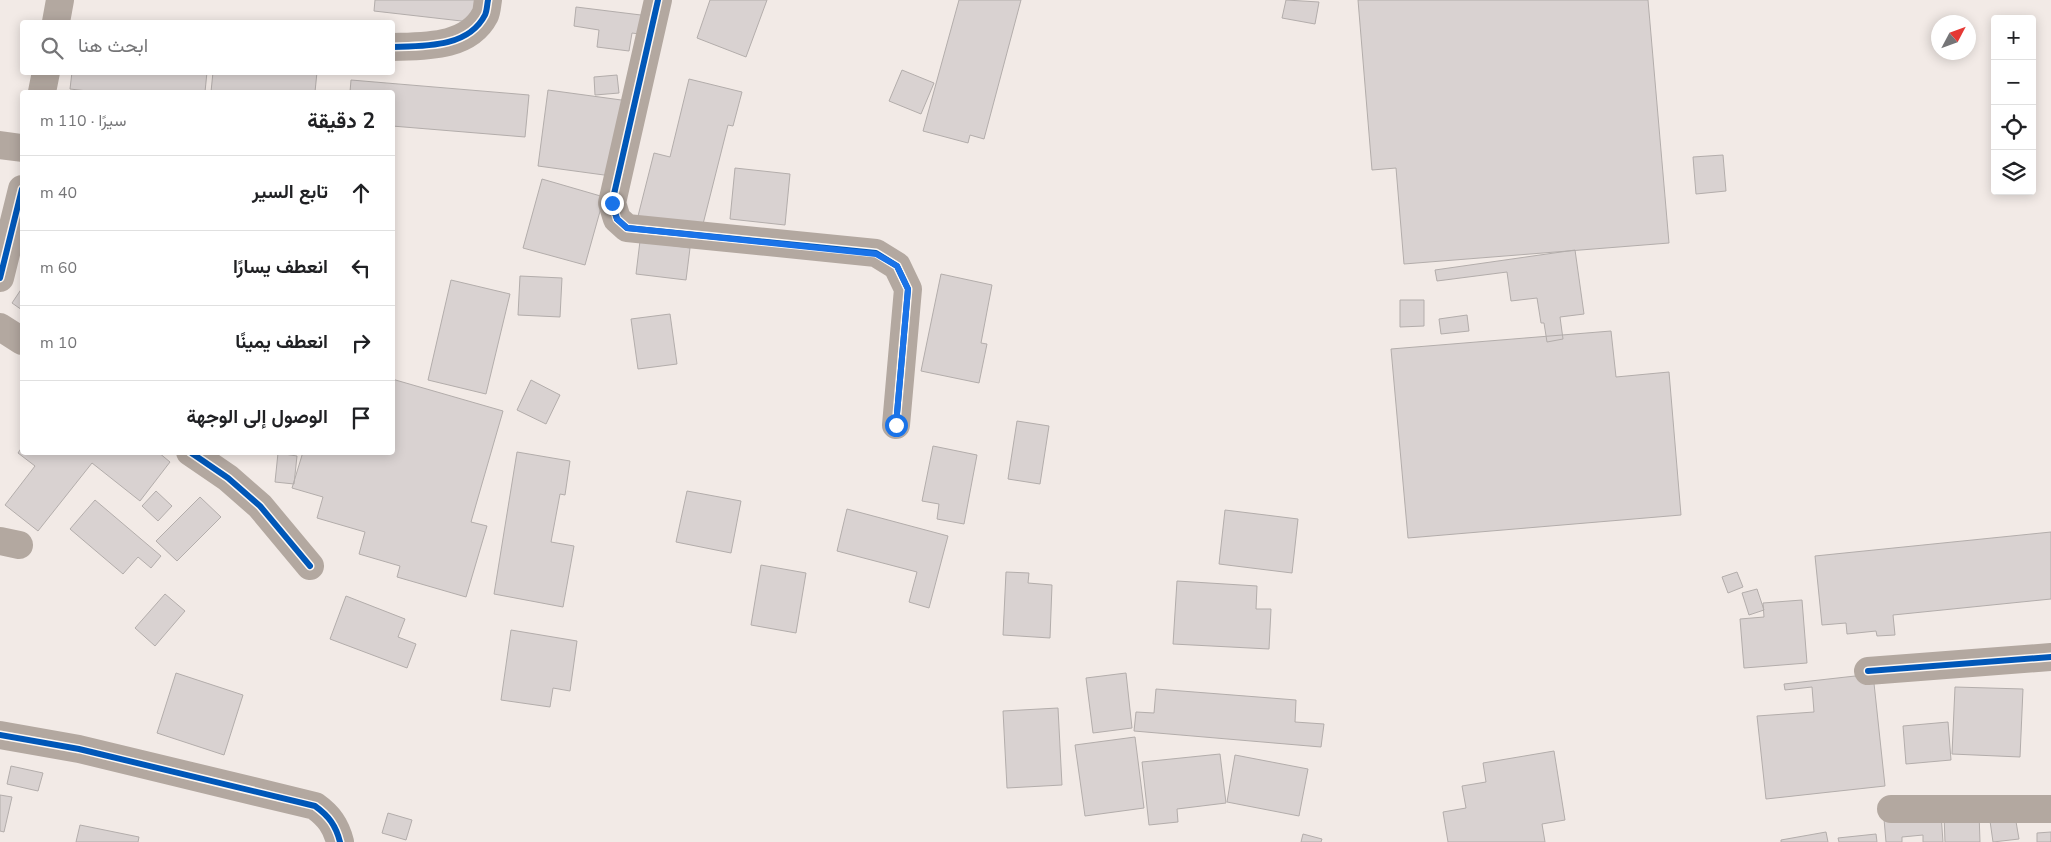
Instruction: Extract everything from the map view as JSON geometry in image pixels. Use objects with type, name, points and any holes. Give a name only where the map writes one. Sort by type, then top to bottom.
[{"type":"street","points":[[56,20],[60,0]]},
{"type":"street","points":[[395,47],[435,46],[468,34],[485,15],[488,0]]},
{"type":"street","points":[[658,0],[612,203],[617,219],[627,228],[876,254],[897,266],[908,289],[896,425]]},
{"type":"street","points":[[42,90],[45,75]]},
{"type":"street","points":[[0,145],[20,148]]},
{"type":"street","points":[[0,278],[19,220]]},
{"type":"street","points":[[0,327],[20,340]]},
{"type":"street","points":[[194,455],[228,478],[260,506],[310,566]]},
{"type":"street","points":[[1868,671],[2051,657]]},
{"type":"street","points":[[0,735],[79,749],[315,806],[328,815],[338,832],[340,842]]},
{"type":"street","points":[[1892,809],[2051,809]]},
{"type":"building","points":[[375,0],[481,0],[479,23],[374,11]]},
{"type":"building","points":[[710,0],[767,0],[746,57],[697,38]]},
{"type":"building","points":[[959,0],[1021,0],[984,139],[970,135],[968,143],[923,131]]},
{"type":"building","points":[[1286,0],[1319,2],[1315,24],[1282,18]]},
{"type":"building","points":[[1358,0],[1648,0],[1669,243],[1404,264],[1396,168],[1372,170]]},
{"type":"building","points":[[576,7],[649,16],[646,35],[632,33],[629,51],[597,47],[599,30],[574,26]]},
{"type":"building","points":[[902,70],[934,83],[921,114],[889,101]]},
{"type":"building","points":[[72,75],[207,75],[205,90],[70,89]]},
{"type":"building","points":[[213,75],[317,75],[315,90],[211,90]]},
{"type":"building","points":[[617,75],[619,93],[595,95],[594,77]]},
{"type":"building","points":[[689,79],[742,92],[733,126],[728,125],[699,240],[636,224],[654,153],[670,157]]},
{"type":"building","points":[[351,80],[529,95],[525,137],[395,126],[395,90],[350,90]]},
{"type":"building","points":[[548,90],[636,102],[626,178],[538,166]]},
{"type":"building","points":[[1723,155],[1726,191],[1696,194],[1693,157]]},
{"type":"building","points":[[735,168],[790,174],[785,225],[730,219]]},
{"type":"building","points":[[542,179],[604,197],[585,265],[523,248]]},
{"type":"building","points":[[640,241],[690,248],[686,280],[636,274]]},
{"type":"building","points":[[1575,250],[1584,314],[1560,317],[1563,339],[1547,342],[1544,323],[1541,323],[1537,298],[1511,301],[1507,272],[1437,281],[1435,270]]},
{"type":"building","points":[[941,274],[992,285],[981,343],[987,344],[979,383],[921,371]]},
{"type":"building","points":[[520,276],[562,278],[560,317],[518,315]]},
{"type":"building","points":[[451,280],[510,294],[486,394],[428,380]]},
{"type":"building","points":[[20,291],[20,309],[12,303]]},
{"type":"building","points":[[1400,300],[1424,300],[1424,326],[1400,327]]},
{"type":"building","points":[[670,314],[677,364],[638,369],[631,319]]},
{"type":"building","points":[[1467,315],[1469,331],[1441,334],[1439,319]]},
{"type":"building","points":[[1611,331],[1616,377],[1669,372],[1681,515],[1408,538],[1391,349]]},
{"type":"building","points":[[395,380],[503,411],[471,522],[487,526],[466,597],[397,577],[400,566],[359,554],[365,532],[317,518],[323,497],[292,488],[302,455],[395,455]]},
{"type":"building","points":[[531,380],[560,395],[546,424],[517,410]]},
{"type":"building","points":[[1017,421],[1049,426],[1040,484],[1008,479]]},
{"type":"building","points":[[933,446],[977,455],[964,524],[937,519],[939,504],[922,501]]},
{"type":"building","points":[[517,452],[570,461],[565,495],[560,494],[551,542],[574,546],[563,607],[494,594]]},
{"type":"building","points":[[21,455],[162,455],[170,462],[140,501],[92,463],[38,531],[5,505],[35,466]]},
{"type":"building","points":[[278,455],[297,456],[294,484],[275,482]]},
{"type":"building","points":[[156,491],[172,506],[158,521],[142,506]]},
{"type":"building","points":[[687,491],[741,501],[731,553],[676,542]]},
{"type":"building","points":[[200,497],[221,517],[177,561],[156,541]]},
{"type":"building","points":[[95,500],[161,556],[151,568],[138,557],[123,574],[70,529]]},
{"type":"building","points":[[847,509],[948,536],[929,608],[909,602],[917,572],[837,551]]},
{"type":"building","points":[[1225,510],[1298,519],[1292,573],[1219,564]]},
{"type":"building","points":[[2051,532],[2051,599],[1893,615],[1895,635],[1877,636],[1876,631],[1847,634],[1846,623],[1822,625],[1815,556]]},
{"type":"building","points":[[761,565],[806,573],[796,633],[751,625]]},
{"type":"building","points":[[1006,572],[1029,573],[1028,583],[1052,585],[1050,638],[1003,635]]},
{"type":"building","points":[[1737,572],[1743,587],[1728,593],[1722,577]]},
{"type":"building","points":[[1177,581],[1257,586],[1256,609],[1271,609],[1269,649],[1173,644]]},
{"type":"building","points":[[1757,589],[1764,610],[1749,615],[1742,593]]},
{"type":"building","points":[[165,594],[185,611],[155,646],[135,628]]},
{"type":"building","points":[[346,596],[405,619],[398,637],[416,644],[407,668],[330,639]]},
{"type":"building","points":[[1802,600],[1807,663],[1744,668],[1740,619],[1764,617],[1763,603]]},
{"type":"building","points":[[511,630],[577,641],[570,691],[553,688],[550,707],[501,700]]},
{"type":"building","points":[[176,673],[243,695],[224,755],[157,733]]},
{"type":"building","points":[[1126,673],[1132,728],[1093,733],[1086,678]]},
{"type":"building","points":[[1873,674],[1885,786],[1766,799],[1757,716],[1814,712],[1812,687],[1785,690],[1784,684]]},
{"type":"building","points":[[1955,687],[2023,689],[2020,757],[1952,754]]},
{"type":"building","points":[[1156,689],[1296,700],[1295,722],[1324,724],[1321,747],[1134,731],[1136,712],[1154,713]]},
{"type":"building","points":[[1058,708],[1062,785],[1007,788],[1003,711]]},
{"type":"building","points":[[1948,722],[1951,760],[1906,764],[1903,726]]},
{"type":"building","points":[[1135,737],[1144,808],[1085,816],[1075,745]]},
{"type":"building","points":[[1554,751],[1565,820],[1542,824],[1545,842],[1448,842],[1443,812],[1466,808],[1462,786],[1486,782],[1483,763]]},
{"type":"building","points":[[1220,754],[1226,803],[1177,809],[1178,822],[1149,825],[1142,762]]},
{"type":"building","points":[[1235,755],[1308,769],[1299,816],[1227,802]]},
{"type":"building","points":[[11,766],[43,773],[38,791],[7,784]]},
{"type":"building","points":[[0,795],[12,797],[4,832],[0,831]]},
{"type":"building","points":[[2014,810],[2019,839],[1993,842],[1989,814]]},
{"type":"building","points":[[388,813],[412,820],[406,840],[382,833]]},
{"type":"building","points":[[1979,813],[1980,842],[1945,842],[1944,814]]},
{"type":"building","points":[[1941,814],[1943,842],[1923,842],[1923,835],[1902,837],[1902,842],[1886,842],[1884,819]]},
{"type":"building","points":[[80,825],[139,837],[138,842],[76,842]]},
{"type":"building","points":[[1826,832],[1828,842],[1781,842],[1781,840]]},
{"type":"building","points":[[2051,832],[2051,842],[2037,842],[2037,833]]},
{"type":"building","points":[[1303,834],[1322,839],[1321,842],[1301,842]]},
{"type":"building","points":[[1876,834],[1877,842],[1839,842],[1838,838]]},
{"type":"cycle path","points":[[395,47],[444,43],[468,34],[477,26],[486,13],[488,0]]},
{"type":"cycle path","points":[[658,0],[612,203],[617,219],[627,228],[876,253],[897,266],[908,289],[896,425]]},
{"type":"cycle path","points":[[0,278],[20,197]]},
{"type":"cycle path","points":[[194,455],[228,478],[260,506],[310,566]]},
{"type":"cycle path","points":[[1868,671],[2051,657]]},
{"type":"cycle path","points":[[0,735],[79,749],[315,806],[331,822],[340,842]]},
{"type":"route","points":[[612,203],[617,219],[627,228],[876,254],[897,266],[908,289],[896,425]]}]
